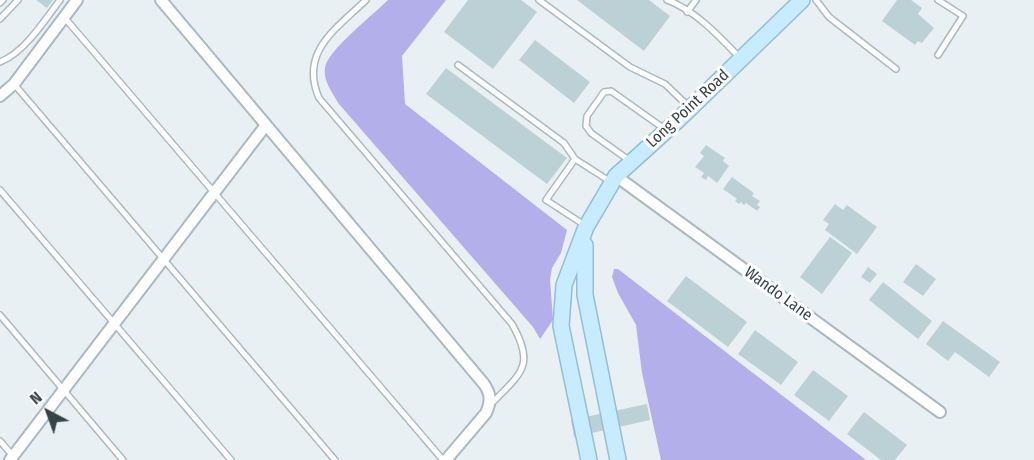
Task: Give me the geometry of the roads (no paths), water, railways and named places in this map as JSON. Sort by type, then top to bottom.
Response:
[{"type":"main road","name":"Long Point Road","points":[[589,460],[561,326],[564,285],[586,227],[614,179],[802,0]]},
{"type":"main road","points":[[586,227],[585,295],[618,460]]},
{"type":"street","points":[[0,96],[14,84],[77,0]]},
{"type":"street","points":[[161,0],[490,392],[490,405],[486,414],[444,460]]},
{"type":"street","points":[[13,459],[266,125]]},
{"type":"street","name":"Wando Lane","points":[[614,179],[940,412]]},
{"type":"lane","points":[[0,18],[18,0]]},
{"type":"lane","points":[[0,62],[6,60],[32,36],[60,0]]},
{"type":"lane","points":[[366,0],[318,50],[312,82],[319,98],[512,324],[522,341],[525,354],[523,368],[490,405]]},
{"type":"lane","points":[[539,0],[630,67],[665,84],[691,108]]},
{"type":"lane","points":[[667,0],[676,3],[721,38],[741,59]]},
{"type":"lane","points":[[687,12],[696,0]]},
{"type":"lane","points":[[816,0],[829,17],[896,69]]},
{"type":"lane","points":[[938,0],[963,16],[938,55]]},
{"type":"lane","points":[[64,17],[444,460]]},
{"type":"lane","points":[[458,65],[564,143],[575,159],[614,179]]},
{"type":"lane","points":[[14,84],[335,460]]},
{"type":"lane","points":[[631,162],[591,134],[586,126],[587,117],[604,92],[611,91],[667,130]]},
{"type":"lane","points":[[575,159],[546,200],[586,227]]},
{"type":"lane","points":[[0,190],[231,460]]},
{"type":"lane","points":[[0,315],[123,460]]},
{"type":"lane","points":[[0,441],[13,459]]}]
